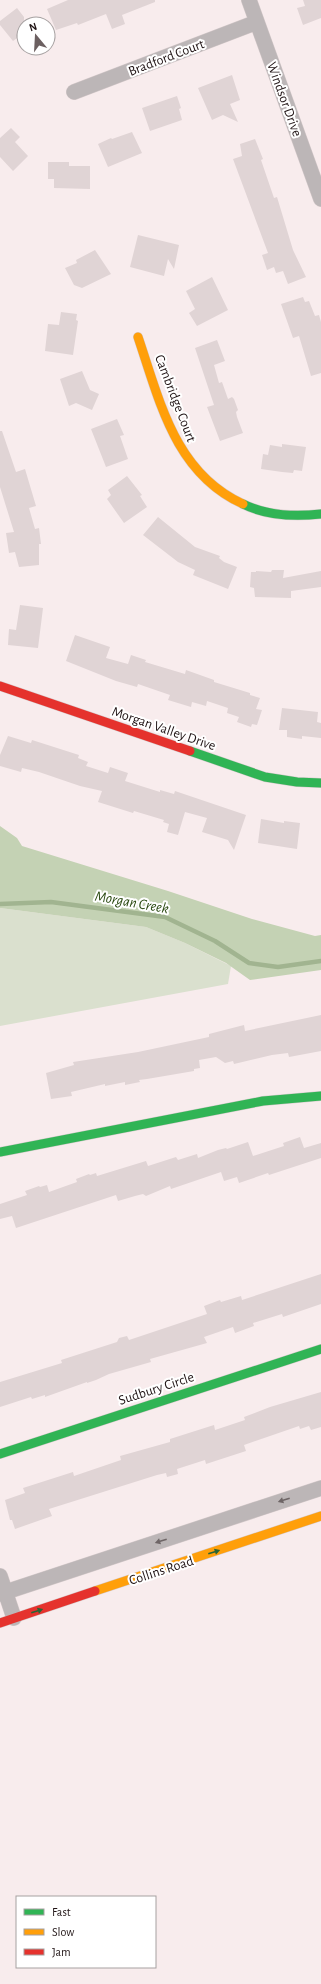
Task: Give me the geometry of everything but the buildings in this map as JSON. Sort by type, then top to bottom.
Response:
[{"type":"street","name":"Windsor Drive","points":[[249,0],[321,199]]},
{"type":"street","name":"Bradford Court","points":[[74,92],[257,22]]},
{"type":"street","name":"Cambridge Court","points":[[138,337],[172,430],[185,458],[210,487],[245,508],[288,516],[321,514]]},
{"type":"street","name":"Morgan Valley Drive","points":[[0,686],[265,777],[297,782],[321,783]]},
{"type":"street","points":[[0,1152],[263,1100],[321,1096]]},
{"type":"street","name":"Sudbury Circle","points":[[0,1454],[321,1348]]},
{"type":"street","name":"Collins Road","points":[[3,1593],[321,1488]]},
{"type":"street","name":"Collins Road","points":[[0,1623],[321,1516]]},
{"type":"street","points":[[0,1576],[3,1593],[14,1618]]},
{"type":"green space","points":[[0,826],[17,838],[22,846],[168,891],[252,919],[315,936],[321,935],[321,970],[250,980],[226,963],[185,943],[146,927],[0,908]]},
{"type":"green space","points":[[0,908],[146,927],[185,943],[231,966],[228,984],[0,1026]]},
{"type":"waterway","name":"Morgan Creek","points":[[0,904],[51,902],[165,917],[215,941],[249,963],[278,967],[321,961]]},
{"type":"traffic: fast","points":[[243,504],[262,511],[281,515],[321,514]]},
{"type":"traffic: fast","points":[[190,751],[265,777],[297,782],[321,783]]},
{"type":"traffic: fast","points":[[0,1152],[263,1101],[321,1096]]},
{"type":"traffic: fast","points":[[0,1454],[321,1349]]},
{"type":"traffic: slow","points":[[138,337],[163,410],[173,433],[186,455],[201,474],[220,491],[243,504]]},
{"type":"traffic: slow","points":[[95,1591],[321,1516]]},
{"type":"traffic: jam","points":[[0,686],[190,751]]},
{"type":"traffic: jam","points":[[0,1623],[95,1591]]}]
